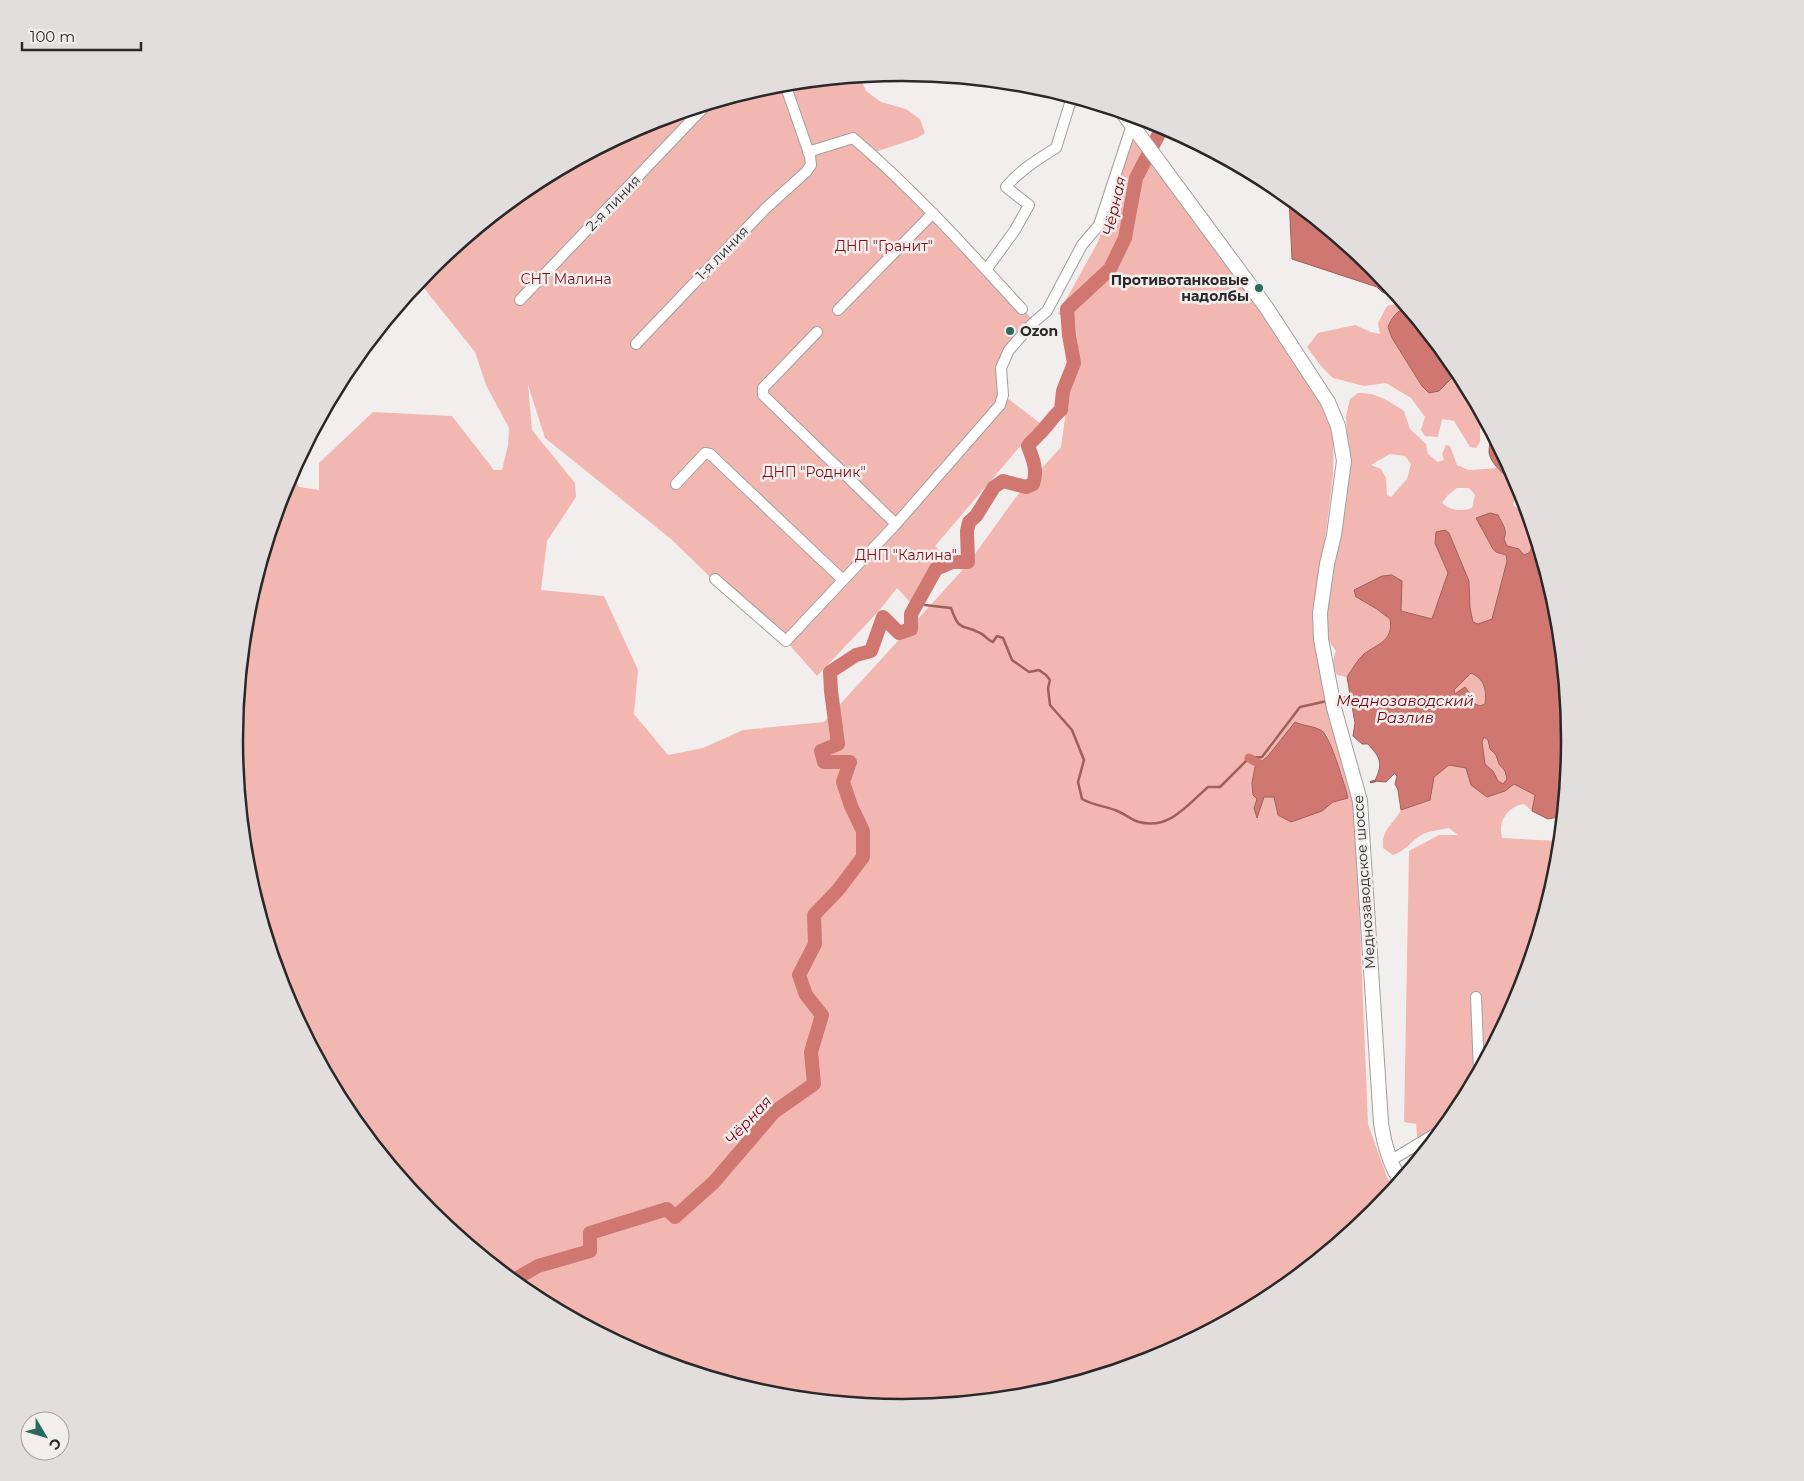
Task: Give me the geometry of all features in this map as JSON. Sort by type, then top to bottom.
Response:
[{"type":"main road","name":"Меднозаводское шоссе","points":[[1130,122],[1266,306],[1328,402],[1338,426],[1344,461],[1334,535],[1327,564],[1320,613],[1321,639],[1333,701],[1360,801],[1381,1123],[1384,1144],[1398,1175]]},
{"type":"street","points":[[788,92],[808,152],[853,138],[932,213],[1034,322]]},
{"type":"street","points":[[986,270],[1015,230],[1030,205],[1006,187],[1039,158],[1056,148],[1070,103]]},
{"type":"street","name":"2-я линия","points":[[520,300],[698,114]]},
{"type":"street","points":[[715,579],[786,641],[896,524],[1000,405],[1003,395],[1001,368],[1010,350],[1034,322],[1047,311],[1082,245],[1099,225],[1132,125]]},
{"type":"street","name":"1-я линия","points":[[636,344],[766,208],[806,172],[811,165],[808,152]]},
{"type":"street","points":[[838,310],[932,213]]},
{"type":"street","points":[[817,332],[763,388],[763,395],[896,524]]},
{"type":"street","points":[[676,484],[705,453],[710,454],[843,580]]},
{"type":"street","points":[[1476,997],[1479,1059]]},
{"type":"street","points":[[1390,1161],[1427,1139]]},
{"type":"green space","points":[[863,83],[866,91],[881,102],[906,109],[920,119],[925,133],[917,138],[872,153],[933,213],[1035,322],[1001,368],[1003,395],[1040,423],[935,546],[942,553],[910,602],[897,588],[878,612],[817,676],[786,641],[710,577],[671,539],[545,438],[528,385],[532,430],[575,483],[576,497],[547,541],[541,590],[604,596],[638,670],[634,714],[668,755],[703,748],[743,730],[824,722],[967,565],[1016,497],[1061,447],[1068,397],[1080,363],[1075,322],[1058,314],[1098,242],[1133,139],[1270,322],[1334,425],[1333,475],[1315,624],[1355,802],[1368,1124],[1387,1177],[1391,1182],[1337,1236],[1303,1264],[1268,1289],[1194,1332],[1114,1365],[1073,1377],[1031,1387],[945,1398],[902,1400],[816,1394],[773,1387],[690,1365],[610,1332],[572,1311],[536,1289],[501,1264],[467,1236],[406,1175],[379,1142],[331,1070],[293,993],[265,911],[255,869],[248,827],[244,784],[243,740],[248,654],[255,612],[265,570],[296,481],[299,487],[319,490],[319,463],[373,412],[452,416],[494,470],[502,470],[508,445],[509,428],[486,385],[475,352],[423,287],[467,245],[501,217],[536,192],[610,149],[690,116],[773,94],[816,87]],"holes":[[[1295,722],[1327,735],[1342,775],[1348,798],[1333,802],[1322,811],[1274,797],[1264,797],[1257,817],[1254,808],[1258,799],[1253,795],[1253,785],[1258,768]]]},
{"type":"green space","points":[[1395,304],[1401,310],[1392,317],[1388,327],[1392,338],[1422,386],[1452,377],[1482,429],[1480,428],[1480,442],[1476,448],[1470,447],[1454,421],[1442,419],[1438,437],[1425,436],[1421,430],[1425,417],[1411,398],[1386,383],[1364,386],[1333,378],[1307,347],[1318,333],[1355,325],[1380,334],[1378,323],[1387,306]]},
{"type":"green space","points":[[1358,393],[1371,394],[1383,398],[1404,411],[1410,429],[1426,444],[1428,454],[1438,462],[1444,460],[1442,454],[1446,445],[1450,446],[1457,465],[1469,470],[1499,468],[1504,473],[1511,488],[1515,500],[1513,505],[1519,509],[1532,548],[1529,553],[1524,556],[1519,549],[1507,546],[1504,539],[1505,529],[1497,515],[1490,513],[1476,518],[1493,549],[1506,555],[1507,561],[1492,619],[1478,624],[1473,622],[1470,608],[1469,580],[1449,533],[1442,560],[1448,573],[1432,619],[1401,611],[1401,581],[1356,598],[1377,609],[1390,619],[1391,626],[1387,637],[1361,656],[1347,677],[1337,675],[1334,660],[1336,651],[1328,640],[1326,615],[1330,573],[1349,469],[1346,416],[1350,399]],"holes":[[[1390,454],[1405,456],[1411,464],[1407,479],[1391,497],[1387,495],[1386,478],[1381,469],[1371,465]],[[1457,488],[1469,488],[1475,495],[1472,508],[1456,510],[1442,503]]]},
{"type":"green space","points":[[1471,673],[1479,678],[1484,685],[1485,704],[1480,706],[1473,703],[1471,695],[1455,694],[1453,690]]},
{"type":"green space","points":[[1484,737],[1488,740],[1490,749],[1496,755],[1499,764],[1505,771],[1507,779],[1503,784],[1498,781],[1493,771],[1485,765],[1482,742]]},
{"type":"green space","points":[[1449,765],[1467,768],[1505,791],[1514,783],[1535,795],[1532,811],[1524,804],[1513,808],[1505,816],[1501,826],[1502,838],[1554,841],[1539,911],[1511,993],[1473,1070],[1450,1107],[1418,1150],[1416,1124],[1404,1122],[1409,851],[1439,835],[1458,835],[1449,828],[1428,832],[1393,855],[1383,848],[1383,841],[1386,831],[1401,810],[1429,800],[1434,777]]},
{"type":"water","points":[[1289,207],[1337,245],[1387,294],[1377,287],[1292,259]]},
{"type":"water","points":[[1401,310],[1452,378],[1439,391],[1429,393],[1422,386],[1392,338],[1388,327],[1397,313]]},
{"type":"water","points":[[1490,443],[1505,474],[1493,463],[1489,452]]},
{"type":"water","name":"Меднозаводский Разлив","points":[[1490,513],[1498,515],[1503,524],[1505,529],[1504,539],[1507,546],[1519,549],[1524,555],[1529,553],[1532,548],[1539,570],[1556,654],[1560,697],[1560,784],[1557,817],[1548,819],[1532,811],[1535,795],[1514,784],[1505,791],[1487,797],[1471,785],[1466,768],[1449,765],[1434,777],[1430,800],[1401,810],[1398,790],[1395,784],[1397,776],[1395,773],[1386,782],[1375,781],[1380,765],[1378,757],[1368,744],[1362,744],[1353,736],[1355,723],[1347,677],[1361,656],[1387,637],[1391,626],[1390,619],[1356,597],[1354,590],[1382,576],[1392,575],[1402,581],[1401,611],[1432,619],[1448,573],[1435,543],[1436,532],[1445,530],[1449,533],[1469,581],[1470,608],[1473,622],[1478,624],[1492,619],[1507,561],[1506,555],[1493,549],[1476,518]],"holes":[[[1471,673],[1482,681],[1485,689],[1485,704],[1480,706],[1473,703],[1471,695],[1465,687],[1455,694],[1454,690]],[[1484,737],[1488,740],[1490,749],[1496,755],[1499,764],[1505,771],[1507,779],[1503,784],[1498,781],[1493,771],[1485,764],[1482,742]]]},
{"type":"water","points":[[1295,722],[1319,729],[1325,735],[1337,762],[1348,798],[1333,802],[1322,811],[1291,822],[1278,815],[1274,797],[1264,797],[1257,818],[1254,808],[1257,799],[1253,795],[1252,783],[1255,767],[1268,756]]},
{"type":"waterway","name":"Чёрная","points":[[519,1277],[538,1266],[590,1251],[590,1233],[667,1209],[675,1217],[714,1182],[774,1112],[814,1084],[811,1052],[822,1015],[806,995],[799,975],[815,944],[814,915],[838,890],[863,857],[863,831],[851,806],[843,782],[850,762],[824,762],[821,751],[838,744],[830,672],[856,655],[871,651],[883,617],[899,633],[911,629],[911,614],[936,569],[952,562],[968,562],[967,531],[969,522],[976,516],[994,487],[1003,481],[1026,487],[1033,484],[1035,470],[1028,446],[1061,410],[1063,391],[1074,363],[1067,309],[1110,269],[1125,238],[1136,178],[1159,133]]},
{"type":"waterway","points":[[916,604],[951,608],[959,624],[982,634],[993,642],[997,636],[1003,638],[1012,660],[1029,672],[1039,670],[1046,675],[1050,680],[1048,688],[1050,705],[1072,730],[1084,760],[1078,782],[1082,799],[1118,811],[1139,822],[1150,824],[1169,819],[1185,808],[1208,787],[1220,787],[1249,758],[1262,757],[1300,707],[1327,701]]},
{"type":"waterway","points":[[1338,699],[1351,696]]},
{"type":"waterway","points":[[1249,758],[1269,769]]},
{"type":"waterway","points":[[1371,782],[1375,781]]},
{"type":"place","name":"Противотанковые надолбы","points":[[1259,288]]},
{"type":"place","name":"Ozon","points":[[1010,331]]},
{"type":"park label","name":"ДНП \"Гранит\"","points":[[884,246]]},
{"type":"park label","name":"СНТ Малина","points":[[566,279]]},
{"type":"park label","name":"ДНП \"Родник\"","points":[[814,472]]},
{"type":"park label","name":"ДНП \"Калина\"","points":[[906,555]]}]
